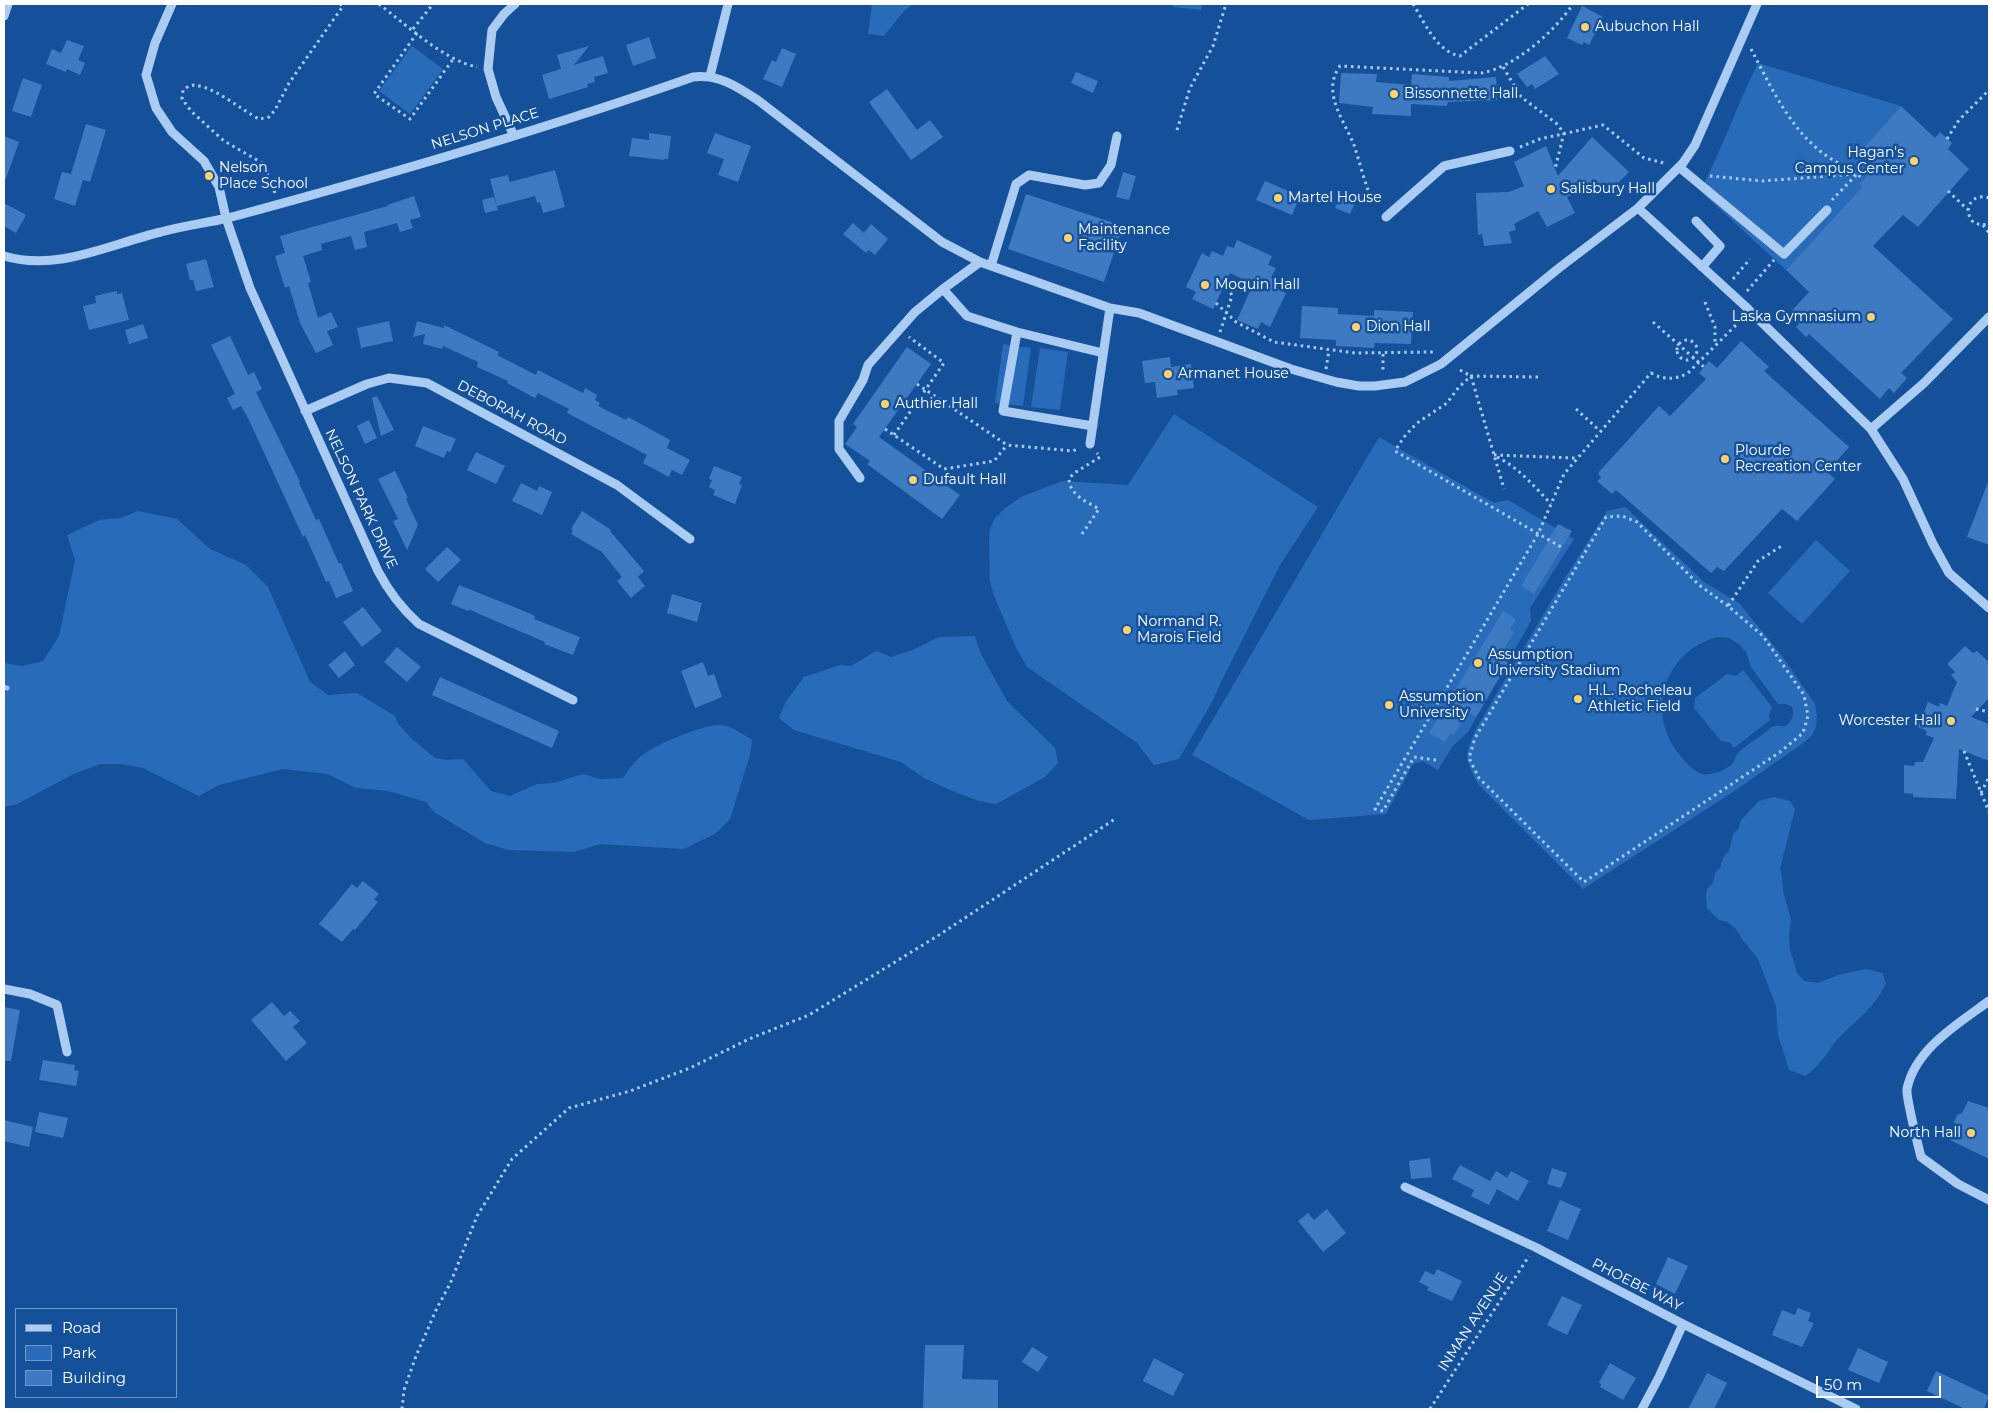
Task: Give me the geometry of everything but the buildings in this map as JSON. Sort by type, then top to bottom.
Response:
[{"type":"street","points":[[4,16],[8,4]]},
{"type":"street","name":"NELSON PARK DRIVE","points":[[172,4],[155,43],[146,75],[156,108],[172,132],[204,161],[219,187],[226,218],[250,288],[388,590],[403,609],[419,624],[573,700]]},
{"type":"street","points":[[514,136],[496,97],[488,69],[492,30],[504,14],[515,4]]},
{"type":"street","points":[[710,76],[728,4]]},
{"type":"street","name":"NELSON PLACE","points":[[4,256],[34,261],[72,258],[162,232],[226,218],[514,136],[693,77],[710,76],[730,83],[759,101],[942,242],[980,262],[1110,308],[1139,314],[1291,369],[1336,382],[1360,386],[1383,386],[1405,382],[1441,364],[1559,268],[1638,208],[1679,167],[1695,145],[1743,32],[1757,4]]},
{"type":"street","points":[[991,266],[1016,184],[1029,175],[1084,185],[1099,183],[1111,165],[1117,136]]},
{"type":"street","points":[[1386,217],[1444,166],[1510,151]]},
{"type":"street","points":[[1679,167],[1784,254],[1827,210]]},
{"type":"street","points":[[1638,208],[1872,429],[1903,478],[1933,544],[1950,573],[1989,608]]},
{"type":"street","points":[[1696,221],[1720,246],[1702,267]]},
{"type":"street","points":[[860,478],[839,449],[839,421],[862,380],[868,365],[915,312],[980,262]]},
{"type":"street","points":[[943,289],[966,316],[1017,332],[1103,353]]},
{"type":"street","points":[[1090,444],[1110,308]]},
{"type":"street","points":[[1872,429],[1924,383],[1989,318]]},
{"type":"street","points":[[1017,332],[1003,411],[1093,426]]},
{"type":"street","name":"DEBORAH ROAD","points":[[305,411],[367,384],[389,378],[427,383],[617,485],[690,539]]},
{"type":"street","points":[[4,990],[30,994],[57,1005],[67,1052]]},
{"type":"street","points":[[1989,1001],[1931,1046],[1918,1064],[1907,1091],[1921,1158],[1958,1184],[1989,1200]]},
{"type":"street","name":"PHOEBE WAY","points":[[1405,1187],[1534,1247],[1844,1407],[1856,1409]]},
{"type":"street","points":[[1642,1409],[1683,1324]]},
{"type":"path","points":[[275,193],[264,164],[224,141],[192,112],[182,99],[183,90],[189,86],[198,86],[214,91],[259,119],[269,117],[275,110],[289,83],[343,4]]},
{"type":"path","points":[[379,4],[454,58],[467,65],[488,69]]},
{"type":"path","points":[[413,29],[433,4]]},
{"type":"path","points":[[1177,130],[1190,88],[1213,46],[1226,4]]},
{"type":"path","points":[[1413,4],[1442,48],[1460,56],[1528,4]]},
{"type":"path","points":[[1368,190],[1354,147],[1335,108],[1334,74],[1340,66],[1481,73],[1502,67],[1540,40],[1573,4]]},
{"type":"path","points":[[1743,32],[1775,94],[1792,122],[1822,152],[1864,179]]},
{"type":"path","points":[[417,33],[374,94],[410,119],[454,58]]},
{"type":"path","points":[[1502,67],[1521,97],[1556,123],[1564,133]]},
{"type":"path","points":[[1947,139],[1959,120],[1989,90]]},
{"type":"path","points":[[1510,151],[1540,139],[1603,125],[1644,158],[1664,163]]},
{"type":"path","points":[[1555,169],[1564,133]]},
{"type":"path","points":[[1708,176],[1762,181],[1857,174]]},
{"type":"path","points":[[1948,191],[1968,210]]},
{"type":"path","points":[[1989,198],[1984,196],[1975,198],[1968,205],[1968,215],[1974,223],[1983,225],[1989,223]]},
{"type":"path","points":[[1983,225],[1989,233]]},
{"type":"path","points":[[1732,282],[1750,259]]},
{"type":"path","points":[[1217,342],[1232,296],[1226,281]]},
{"type":"path","points":[[1705,302],[1715,327],[1715,344]]},
{"type":"path","points":[[1216,303],[1236,322],[1274,342],[1356,353],[1433,352]]},
{"type":"path","points":[[1653,322],[1704,367]]},
{"type":"path","points":[[1436,760],[1414,757],[1383,811],[1375,809],[1538,534],[1564,474],[1651,373],[1669,379],[1678,378],[1688,373],[1700,363],[1715,344],[1736,324]]},
{"type":"path","points":[[894,435],[944,363],[898,330]]},
{"type":"path","points":[[1678,344],[1687,340],[1694,342],[1698,348],[1694,358]]},
{"type":"path","points":[[1678,344],[1677,351],[1679,357],[1685,360],[1694,358]]},
{"type":"path","points":[[1383,354],[1383,386]]},
{"type":"path","points":[[1460,370],[1472,376],[1538,377]]},
{"type":"path","points":[[1472,376],[1504,489]]},
{"type":"path","points":[[1472,376],[1459,387],[1447,403],[1417,423],[1404,437],[1395,451],[1562,548]]},
{"type":"path","points":[[917,384],[1007,445],[1073,451],[1090,444],[1100,457],[1069,478],[1069,486],[1073,493],[1099,509],[1082,534]]},
{"type":"path","points":[[1576,409],[1600,431]]},
{"type":"path","points":[[885,429],[944,469],[994,461],[1007,445]]},
{"type":"path","points":[[1494,455],[1576,458]]},
{"type":"path","points":[[1494,455],[1522,473],[1551,504]]},
{"type":"path","points":[[1622,516],[1637,522],[1699,585],[1728,606],[1763,636],[1804,695],[1808,716],[1803,733],[1780,752],[1584,882],[1480,778],[1469,758],[1475,738],[1606,517],[1622,516]]},
{"type":"path","points":[[1728,606],[1758,561],[1783,546]]},
{"type":"path","points":[[1976,709],[1989,712]]},
{"type":"path","points":[[1964,751],[1989,812]]},
{"type":"path","points":[[1981,794],[1989,777]]},
{"type":"path","points":[[402,1409],[404,1390],[416,1356],[437,1308],[450,1284],[477,1216],[512,1159],[569,1108],[630,1091],[690,1068],[749,1039],[809,1016],[939,935],[1115,820]]},
{"type":"path","name":"INMAN AVENUE","points":[[1430,1409],[1534,1247]]},
{"type":"green space","points":[[872,4],[913,4],[904,11],[884,36],[868,34]]},
{"type":"green space","points":[[1173,4],[1202,4],[1201,10],[1173,7]]},
{"type":"green space","points":[[412,46],[443,69],[410,114],[379,91]]},
{"type":"green space","points":[[1758,63],[1901,106],[1859,153],[1881,174],[1869,174],[1860,184],[1862,187],[1786,270],[1700,191]]},
{"type":"green space","points":[[1003,344],[1031,348],[1023,406],[995,403]]},
{"type":"green space","points":[[1040,348],[1068,352],[1060,410],[1031,407]]},
{"type":"green space","name":"Normand R. Marois Field","points":[[1174,414],[1318,507],[1280,565],[1213,700],[1179,759],[1154,765],[1137,743],[1027,667],[1016,648],[993,593],[990,581],[989,540],[990,529],[995,518],[1021,497],[1062,481],[1128,485]]},
{"type":"green space","points":[[1379,437],[1494,503],[1508,500],[1574,539],[1530,608],[1531,621],[1468,732],[1452,747],[1438,770],[1423,761],[1413,764],[1386,814],[1309,820],[1192,755]]},
{"type":"green space","name":"H.L. Rocheleau Athletic Field","points":[[1625,507],[1704,582],[1739,603],[1783,657],[1815,704],[1817,716],[1813,734],[1806,741],[1733,792],[1583,889],[1480,786],[1467,760],[1468,749],[1476,729],[1607,511]],"holes":[[[1718,637],[1729,638],[1739,644],[1746,652],[1751,667],[1778,704],[1786,704],[1792,707],[1793,715],[1786,726],[1772,727],[1744,748],[1728,767],[1713,774],[1702,774],[1695,771],[1687,763],[1669,737],[1663,720],[1662,702],[1666,685],[1673,669],[1685,655],[1700,644]]]},
{"type":"green space","points":[[138,511],[177,519],[210,549],[246,565],[268,587],[310,682],[328,695],[357,693],[395,716],[398,724],[412,739],[435,758],[447,760],[463,759],[491,791],[510,796],[537,784],[554,783],[583,774],[600,779],[623,778],[637,759],[655,747],[701,728],[723,725],[736,730],[752,740],[750,755],[730,819],[715,834],[684,849],[600,844],[574,852],[509,850],[485,843],[434,812],[426,802],[388,791],[356,788],[328,774],[283,769],[219,785],[199,796],[143,768],[121,764],[100,764],[74,774],[17,804],[4,807],[4,663],[22,666],[43,661],[59,636],[75,560],[67,535],[99,520],[121,518]]},
{"type":"green space","points":[[1816,540],[1850,571],[1802,624],[1768,593]]},
{"type":"green space","points":[[975,636],[981,654],[1007,701],[1055,748],[1058,763],[1045,777],[996,804],[979,801],[952,791],[924,778],[901,762],[794,730],[779,718],[785,703],[804,677],[840,665],[851,666],[876,651],[891,657],[913,650],[939,637]]},
{"type":"green space","points":[[1743,670],[1772,707],[1769,715],[1770,720],[1734,748],[1729,742],[1721,741],[1694,708],[1695,698],[1727,674],[1736,676]]},
{"type":"green space","points":[[1774,797],[1790,801],[1795,809],[1780,869],[1783,891],[1791,919],[1790,949],[1797,973],[1804,981],[1818,983],[1838,975],[1866,969],[1882,973],[1886,983],[1869,1008],[1805,1076],[1789,1070],[1778,1035],[1776,1006],[1758,959],[1736,929],[1727,922],[1719,920],[1707,908],[1707,889],[1713,883],[1715,873],[1720,868],[1723,858],[1729,851],[1733,834],[1738,829],[1741,820],[1759,801]]},
{"type":"place","name":"Aubuchon Hall","points":[[1585,27]]},
{"type":"place","name":"Bissonnette Hall","points":[[1394,94]]},
{"type":"place","name":"Hagan's Campus Center","points":[[1914,161]]},
{"type":"place","name":"Nelson Place School","points":[[209,176]]},
{"type":"place","name":"Salisbury Hall","points":[[1551,189]]},
{"type":"place","name":"Martel House","points":[[1278,198]]},
{"type":"place","name":"Maintenance Facility","points":[[1068,238]]},
{"type":"place","name":"Moquin Hall","points":[[1205,285]]},
{"type":"place","name":"Laska Gymnasium","points":[[1871,317]]},
{"type":"place","name":"Dion Hall","points":[[1356,327]]},
{"type":"place","name":"Armanet House","points":[[1168,374]]},
{"type":"place","name":"Authier Hall","points":[[885,404]]},
{"type":"place","name":"Plourde Recreation Center","points":[[1725,459]]},
{"type":"place","name":"Dufault Hall","points":[[913,480]]},
{"type":"place","name":"Normand R. Marois Field","points":[[1127,630]]},
{"type":"place","name":"Assumption University Stadium","points":[[1478,663]]},
{"type":"place","name":"H.L. Rocheleau Athletic Field","points":[[1578,699]]},
{"type":"place","name":"Assumption University","points":[[1389,705]]},
{"type":"place","name":"Worcester Hall","points":[[1951,721]]},
{"type":"place","name":"North Hall","points":[[1971,1133]]}]
